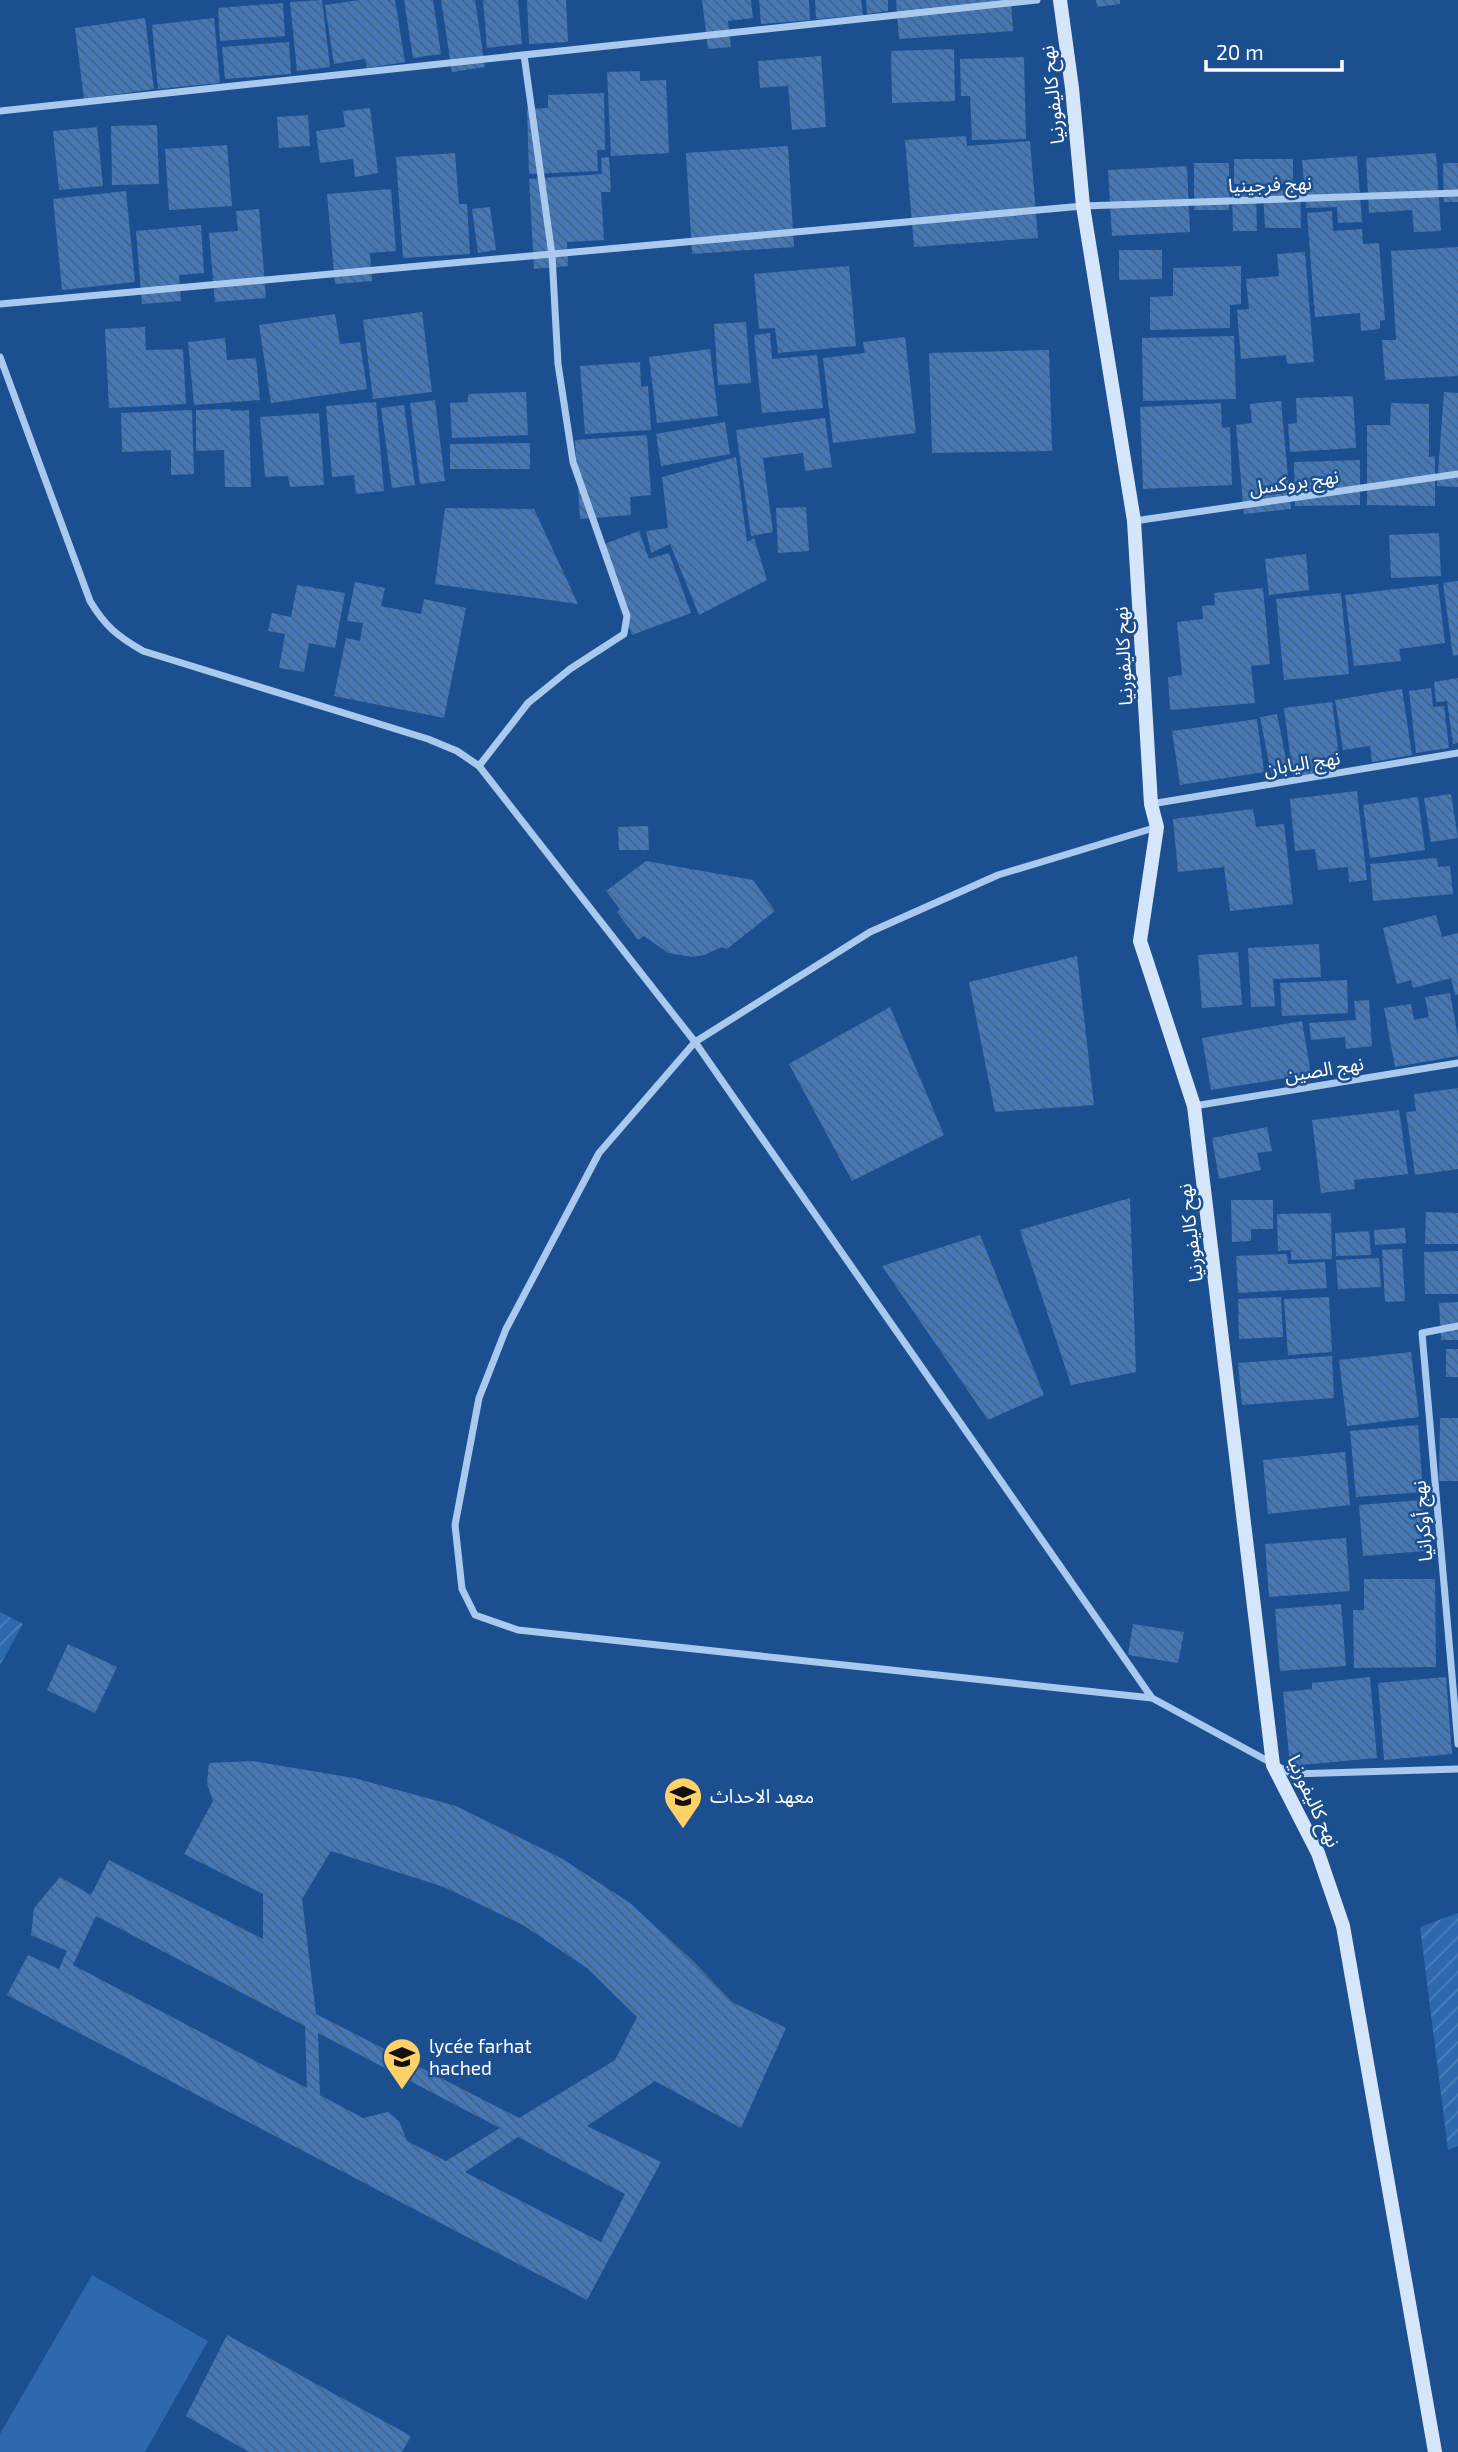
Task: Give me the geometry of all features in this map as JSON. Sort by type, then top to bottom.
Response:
[{"type":"street","points":[[0,111],[1037,0]]},
{"type":"street","name":"نهح كاليفورنيا","points":[[1060,0],[1072,88],[1083,206],[1134,521],[1151,804],[1157,827],[1140,942],[1194,1106],[1273,1765],[1318,1853],[1343,1926],[1435,2452]]},
{"type":"street","points":[[479,766],[528,704],[570,668],[624,634],[627,626],[627,616],[573,462],[558,363],[552,255],[524,55]]},
{"type":"street","name":"نهج فرجينيا","points":[[0,304],[1083,206],[1458,193]]},
{"type":"street","points":[[0,357],[90,601],[103,622],[119,637],[143,651],[428,739],[457,751],[479,766],[695,1042],[1152,1698]]},
{"type":"street","name":"نهج بروكسل","points":[[1134,521],[1458,474]]},
{"type":"street","name":"نهج اليابان","points":[[1151,804],[1458,753]]},
{"type":"street","points":[[1157,827],[998,875],[870,932],[695,1042],[599,1153],[506,1329],[479,1398],[455,1525],[462,1589],[475,1615],[518,1630],[1152,1698],[1292,1774],[1458,1769]]},
{"type":"street","name":"نهج الصين","points":[[1194,1106],[1458,1063]]},
{"type":"street","name":"نهج أوكرانيا","points":[[1458,1326],[1422,1334],[1458,1744]]},
{"type":"shaded area","points":[[0,1612],[23,1624],[0,1665]]},
{"type":"shaded area","points":[[1458,1913],[1458,2146],[1448,2150],[1420,1927]]},
{"type":"shaded area","points":[[92,2275],[208,2341],[145,2452],[0,2452],[0,2434]]},
{"type":"building","points":[[322,0],[330,67],[297,71],[290,2]]},
{"type":"building","points":[[360,0],[395,0],[405,62],[367,68],[365,59],[334,64],[325,5]]},
{"type":"building","points":[[404,0],[433,0],[441,54],[413,58]]},
{"type":"building","points":[[441,0],[475,0],[485,67],[452,72]]},
{"type":"building","points":[[483,0],[518,0],[522,44],[487,48]]},
{"type":"building","points":[[527,0],[566,0],[568,42],[529,44]]},
{"type":"building","points":[[702,0],[751,0],[753,18],[728,21],[731,47],[708,49]]},
{"type":"building","points":[[759,0],[809,0],[810,20],[761,24]]},
{"type":"building","points":[[815,0],[861,0],[863,15],[816,19]]},
{"type":"building","points":[[866,0],[888,0],[888,11],[867,14]]},
{"type":"building","points":[[896,0],[1011,0],[1013,31],[899,39]]},
{"type":"building","points":[[1096,0],[1120,0],[1120,4],[1097,7]]},
{"type":"building","points":[[283,3],[285,36],[220,41],[218,8]]},
{"type":"building","points":[[145,18],[154,89],[84,99],[75,28]]},
{"type":"building","points":[[214,18],[220,83],[158,89],[152,25]]},
{"type":"building","points":[[289,42],[291,74],[225,79],[222,47]]},
{"type":"building","points":[[954,49],[955,101],[892,103],[891,51]]},
{"type":"building","points":[[821,56],[826,127],[792,130],[788,86],[760,88],[758,61]]},
{"type":"building","points":[[1024,57],[1026,139],[972,140],[970,96],[961,96],[960,59]]},
{"type":"building","points":[[640,71],[640,81],[666,80],[669,153],[611,156],[607,72]]},
{"type":"building","points":[[604,93],[605,150],[597,150],[598,171],[529,174],[527,109],[548,108],[548,95]]},
{"type":"building","points":[[370,108],[378,173],[355,177],[353,159],[320,163],[316,131],[345,127],[343,111]]},
{"type":"building","points":[[308,115],[310,146],[279,148],[277,117]]},
{"type":"building","points":[[157,125],[159,184],[112,185],[111,126]]},
{"type":"building","points":[[97,127],[103,186],[59,190],[53,131]]},
{"type":"building","points":[[966,136],[967,146],[1030,141],[1038,238],[914,247],[905,140]]},
{"type":"building","points":[[227,145],[232,206],[169,210],[165,149]]},
{"type":"building","points":[[788,146],[794,247],[692,254],[686,153]]},
{"type":"building","points":[[455,153],[459,204],[467,204],[470,254],[403,258],[396,157]]},
{"type":"building","points":[[1436,153],[1441,231],[1414,232],[1412,210],[1369,213],[1366,158]]},
{"type":"building","points":[[1357,156],[1362,222],[1338,223],[1337,207],[1306,208],[1302,160]]},
{"type":"building","points":[[609,157],[611,192],[601,192],[604,240],[567,242],[568,266],[534,269],[529,179],[602,174],[601,158]]},
{"type":"building","points":[[1234,159],[1293,159],[1293,184],[1234,184]]},
{"type":"building","points":[[1194,163],[1229,163],[1229,210],[1194,210]]},
{"type":"building","points":[[1443,163],[1458,163],[1458,202],[1444,202]]},
{"type":"building","points":[[1187,166],[1190,232],[1112,236],[1108,170]]},
{"type":"building","points":[[391,189],[396,251],[370,253],[372,281],[335,284],[327,194]]},
{"type":"building","points":[[1256,189],[1257,231],[1233,231],[1232,190]]},
{"type":"building","points":[[1300,189],[1301,228],[1265,228],[1263,190]]},
{"type":"building","points":[[126,191],[135,282],[62,290],[53,199]]},
{"type":"building","points":[[490,207],[496,250],[478,253],[472,209]]},
{"type":"building","points":[[259,209],[266,298],[215,302],[209,233],[238,231],[236,211]]},
{"type":"building","points":[[1332,211],[1333,231],[1362,229],[1363,244],[1379,243],[1385,320],[1380,321],[1380,329],[1361,331],[1360,313],[1315,317],[1307,213]]},
{"type":"building","points":[[201,225],[204,273],[179,275],[181,301],[142,304],[136,231]]},
{"type":"building","points":[[1458,247],[1458,376],[1385,380],[1382,340],[1396,340],[1391,251]]},
{"type":"building","points":[[1119,250],[1162,250],[1162,279],[1119,280]]},
{"type":"building","points":[[1305,252],[1314,362],[1287,364],[1286,355],[1241,359],[1237,310],[1249,309],[1246,279],[1279,276],[1277,254]]},
{"type":"building","points":[[849,266],[856,346],[778,353],[775,328],[759,329],[754,274]]},
{"type":"building","points":[[1241,266],[1241,304],[1230,305],[1230,328],[1150,330],[1150,297],[1173,296],[1173,268]]},
{"type":"building","points":[[422,312],[432,392],[373,399],[363,320]]},
{"type":"building","points":[[335,314],[340,344],[360,342],[367,389],[271,403],[259,325]]},
{"type":"building","points":[[746,322],[751,383],[718,385],[714,324]]},
{"type":"building","points":[[145,327],[146,350],[183,349],[186,404],[109,408],[105,329]]},
{"type":"building","points":[[770,333],[772,359],[817,355],[823,408],[762,413],[754,335]]},
{"type":"building","points":[[1234,336],[1236,399],[1143,401],[1142,338]]},
{"type":"building","points":[[905,337],[916,433],[833,443],[823,358],[865,353],[863,342]]},
{"type":"building","points":[[225,338],[227,360],[256,358],[260,400],[194,405],[188,342]]},
{"type":"building","points":[[710,349],[718,416],[657,423],[649,357]]},
{"type":"building","points":[[1049,350],[1052,451],[932,453],[929,353]]},
{"type":"building","points":[[640,362],[641,387],[648,386],[651,430],[585,434],[580,366]]},
{"type":"building","points":[[526,392],[528,435],[452,438],[450,403],[468,402],[468,394]]},
{"type":"building","points":[[1444,392],[1458,393],[1458,487],[1437,486]]},
{"type":"building","points":[[1353,396],[1356,448],[1290,452],[1288,424],[1297,423],[1296,398]]},
{"type":"building","points":[[435,400],[445,481],[420,484],[410,403]]},
{"type":"building","points":[[1281,401],[1291,509],[1244,514],[1236,425],[1252,423],[1250,404]]},
{"type":"building","points":[[376,402],[384,491],[356,494],[354,475],[332,477],[326,406]]},
{"type":"building","points":[[1221,403],[1222,428],[1230,427],[1232,485],[1143,489],[1140,407]]},
{"type":"building","points":[[1391,403],[1429,404],[1429,457],[1435,456],[1435,506],[1367,505],[1367,425],[1390,425]]},
{"type":"building","points":[[404,405],[415,485],[392,488],[381,408]]},
{"type":"building","points":[[192,410],[194,474],[171,475],[171,450],[122,452],[121,413]]},
{"type":"building","points":[[196,410],[249,410],[251,487],[225,487],[224,450],[196,451]]},
{"type":"building","points":[[319,413],[324,485],[290,487],[288,476],[265,477],[260,417]]},
{"type":"building","points":[[825,418],[832,467],[805,471],[803,453],[763,458],[773,532],[751,536],[736,430]]},
{"type":"building","points":[[725,422],[730,454],[661,466],[656,434]]},
{"type":"building","points":[[647,435],[651,495],[630,497],[631,515],[580,519],[575,440]]},
{"type":"building","points":[[530,443],[530,469],[450,469],[450,444]]},
{"type":"building","points":[[736,457],[747,542],[754,538],[767,580],[699,615],[670,544],[651,553],[646,531],[668,528],[662,477]]},
{"type":"building","points":[[1360,460],[1360,505],[1295,506],[1294,462]]},
{"type":"building","points":[[806,507],[809,551],[778,553],[776,508]]},
{"type":"building","points":[[445,508],[534,509],[578,604],[435,584]]},
{"type":"building","points":[[639,531],[649,559],[669,553],[691,613],[632,635],[599,546]]},
{"type":"building","points":[[1439,533],[1441,576],[1391,578],[1389,535]]},
{"type":"building","points":[[1306,554],[1309,590],[1269,595],[1265,559]]},
{"type":"building","points":[[1458,581],[1458,655],[1453,656],[1443,583]]},
{"type":"building","points":[[355,582],[385,588],[381,606],[421,614],[424,599],[466,608],[444,718],[334,696],[346,638],[360,641],[363,623],[347,621]]},
{"type":"building","points":[[1438,584],[1445,643],[1399,649],[1401,661],[1354,666],[1345,595]]},
{"type":"building","points":[[297,585],[345,593],[335,648],[309,643],[304,672],[279,668],[285,634],[268,631],[272,613],[291,617]]},
{"type":"building","points":[[1263,588],[1270,664],[1251,666],[1255,703],[1170,710],[1168,677],[1182,675],[1177,622],[1203,619],[1202,606],[1215,605],[1214,593]]},
{"type":"building","points":[[1341,593],[1349,674],[1284,680],[1276,599]]},
{"type":"building","points":[[1458,678],[1458,743],[1453,744],[1447,701],[1436,702],[1434,682]]},
{"type":"building","points":[[1431,688],[1433,707],[1444,706],[1449,748],[1416,753],[1409,691]]},
{"type":"building","points":[[1402,689],[1412,755],[1372,762],[1370,746],[1343,750],[1335,700]]},
{"type":"building","points":[[1332,702],[1339,756],[1323,759],[1325,773],[1293,776],[1284,708]]},
{"type":"building","points":[[1277,714],[1288,770],[1271,773],[1260,717]]},
{"type":"building","points":[[1257,719],[1264,772],[1180,785],[1172,731]]},
{"type":"building","points":[[1357,791],[1367,880],[1349,882],[1348,867],[1318,870],[1315,849],[1295,851],[1290,799]]},
{"type":"building","points":[[1451,794],[1458,838],[1431,842],[1424,798]]},
{"type":"building","points":[[1418,797],[1425,850],[1370,858],[1363,805]]},
{"type":"building","points":[[1253,809],[1256,827],[1284,824],[1293,904],[1230,911],[1224,867],[1178,872],[1173,819]]},
{"type":"building","points":[[648,826],[649,850],[619,850],[618,827]]},
{"type":"building","points":[[1437,858],[1438,867],[1450,866],[1453,894],[1373,901],[1370,864]]},
{"type":"building","points":[[646,861],[753,880],[775,911],[727,949],[722,947],[693,957],[668,953],[644,936],[638,940],[617,912],[620,909],[606,891]]},
{"type":"building","points":[[1436,915],[1442,937],[1458,933],[1458,995],[1455,995],[1451,978],[1413,988],[1411,980],[1397,984],[1383,928]]},
{"type":"building","points":[[1319,944],[1321,977],[1273,979],[1275,1006],[1251,1007],[1248,948]]},
{"type":"building","points":[[1238,952],[1242,1005],[1202,1008],[1198,955]]},
{"type":"building","points":[[1077,956],[1094,1105],[995,1112],[969,982]]},
{"type":"building","points":[[1347,980],[1348,1013],[1282,1016],[1280,983]]},
{"type":"building","points":[[1450,993],[1458,1037],[1458,1056],[1395,1067],[1384,1008],[1411,1004],[1414,1020],[1429,1017],[1425,997]]},
{"type":"building","points":[[1369,1000],[1372,1046],[1346,1049],[1345,1037],[1311,1040],[1309,1023],[1356,1020],[1354,1001]]},
{"type":"building","points":[[890,1007],[944,1135],[852,1181],[789,1064]]},
{"type":"building","points":[[1302,1021],[1311,1074],[1211,1090],[1202,1038]]},
{"type":"building","points":[[1458,1088],[1458,1169],[1415,1175],[1406,1112],[1416,1111],[1414,1094]]},
{"type":"building","points":[[1399,1110],[1408,1174],[1354,1180],[1355,1189],[1321,1193],[1312,1120]]},
{"type":"building","points":[[1267,1127],[1272,1151],[1257,1153],[1261,1170],[1219,1179],[1212,1138]]},
{"type":"building","points":[[1130,1198],[1136,1372],[1071,1385],[1020,1230]]},
{"type":"building","points":[[1231,1200],[1273,1200],[1273,1229],[1251,1229],[1251,1241],[1232,1242]]},
{"type":"building","points":[[1426,1212],[1458,1213],[1458,1244],[1425,1244]]},
{"type":"building","points":[[1331,1213],[1332,1259],[1291,1260],[1291,1250],[1278,1251],[1277,1214]]},
{"type":"building","points":[[1405,1228],[1406,1243],[1375,1245],[1374,1230]]},
{"type":"building","points":[[1369,1231],[1371,1255],[1336,1256],[1335,1233]]},
{"type":"building","points":[[980,1235],[1044,1395],[988,1420],[882,1266]]},
{"type":"building","points":[[1402,1249],[1405,1301],[1385,1302],[1382,1250]]},
{"type":"building","points":[[1458,1251],[1458,1294],[1425,1294],[1424,1252]]},
{"type":"building","points":[[1287,1254],[1288,1264],[1325,1262],[1327,1288],[1238,1293],[1236,1256]]},
{"type":"building","points":[[1379,1258],[1381,1287],[1338,1289],[1336,1260]]},
{"type":"building","points":[[1281,1297],[1283,1337],[1239,1339],[1238,1299]]},
{"type":"building","points":[[1329,1297],[1332,1352],[1288,1355],[1284,1299]]},
{"type":"building","points":[[1458,1302],[1458,1340],[1441,1340],[1439,1303]]},
{"type":"building","points":[[1446,1349],[1458,1349],[1458,1377],[1446,1377]]},
{"type":"building","points":[[1411,1352],[1419,1417],[1347,1426],[1339,1360]]},
{"type":"building","points":[[1332,1356],[1334,1398],[1242,1405],[1238,1363]]},
{"type":"building","points":[[1440,1418],[1458,1418],[1458,1481],[1439,1481]]},
{"type":"building","points":[[1418,1425],[1423,1492],[1356,1497],[1350,1431]]},
{"type":"building","points":[[1345,1452],[1350,1505],[1268,1514],[1263,1460]]},
{"type":"building","points":[[1421,1500],[1425,1551],[1363,1556],[1359,1505]]},
{"type":"building","points":[[1346,1538],[1350,1591],[1269,1597],[1265,1544]]},
{"type":"building","points":[[1364,1579],[1435,1579],[1436,1667],[1354,1668],[1353,1610],[1364,1610]]},
{"type":"building","points":[[1341,1604],[1346,1666],[1280,1671],[1275,1609]]},
{"type":"building","points":[[1133,1624],[1184,1632],[1178,1663],[1128,1655]]},
{"type":"building","points":[[68,1644],[117,1667],[95,1713],[47,1690]]},
{"type":"building","points":[[1370,1677],[1377,1758],[1290,1766],[1283,1692],[1312,1689],[1312,1683]]},
{"type":"building","points":[[1446,1677],[1452,1754],[1384,1760],[1378,1683]]},
{"type":"building","points":[[252,1761],[354,1778],[456,1806],[561,1858],[630,1903],[694,1962],[732,2002],[786,2028],[741,2128],[655,2081],[587,2126],[661,2162],[587,2300],[7,1995],[28,1955],[59,1969],[67,1951],[31,1935],[34,1908],[60,1877],[91,1895],[109,1860],[263,1939],[263,1894],[184,1854],[213,1801],[207,1783],[209,1763]],"holes":[[[331,1851],[444,1887],[523,1925],[587,1968],[637,2017],[615,2060],[519,2118],[316,2014],[302,1899]],[[96,1916],[305,2026],[307,2088],[73,1965]],[[318,2033],[500,2128],[446,2161],[407,2141],[399,2121],[388,2112],[363,2118],[320,2095]],[[518,2137],[625,2194],[601,2242],[465,2172]]]},
{"type":"building","points":[[227,2335],[411,2436],[402,2452],[249,2452],[186,2416]]},
{"type":"place","name":"معهد الاحداث","points":[[683,1830]]},
{"type":"place","name":"lycée farhat hached","points":[[402,2091]]}]
